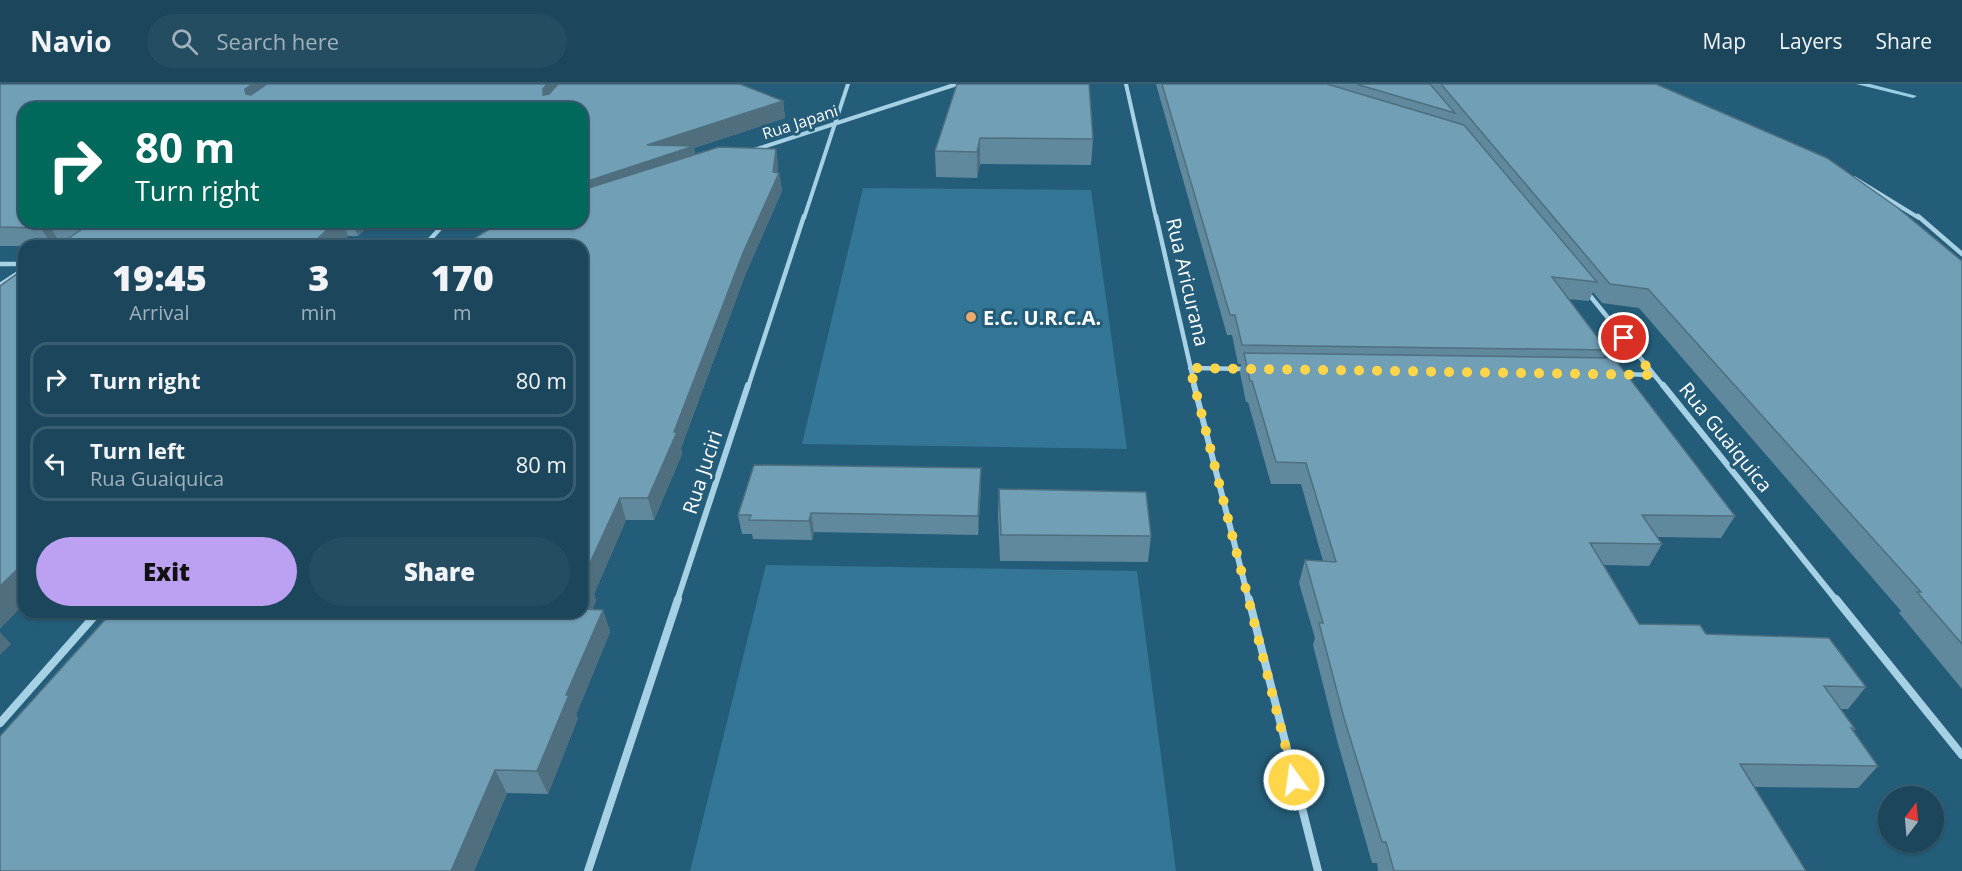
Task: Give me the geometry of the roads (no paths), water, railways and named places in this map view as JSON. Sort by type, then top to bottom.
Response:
[{"type":"street","name":"Rua Juciri","points":[[588,871],[848,84]]},
{"type":"street","name":"Rua Japani","points":[[747,152],[957,84]]},
{"type":"street","name":"Rua Aricurana","points":[[1126,84],[1190,368],[1318,871]]},
{"type":"street","points":[[1852,177],[1917,216],[1962,254]]},
{"type":"street","points":[[430,240],[440,228]]},
{"type":"street","points":[[65,240],[72,235]]},
{"type":"street","points":[[0,264],[18,266]]},
{"type":"street","points":[[0,285],[18,271]]},
{"type":"street","name":"Rua Guaiquica","points":[[1580,283],[1962,755]]},
{"type":"street","points":[[1190,368],[1249,369]]},
{"type":"street","points":[[1608,374],[1653,375]]},
{"type":"street","points":[[0,723],[93,618]]},
{"type":"waterway","points":[[1860,84],[1913,96]]},
{"type":"place","name":"E.C. U.R.C.A.","points":[[971,317]]}]
